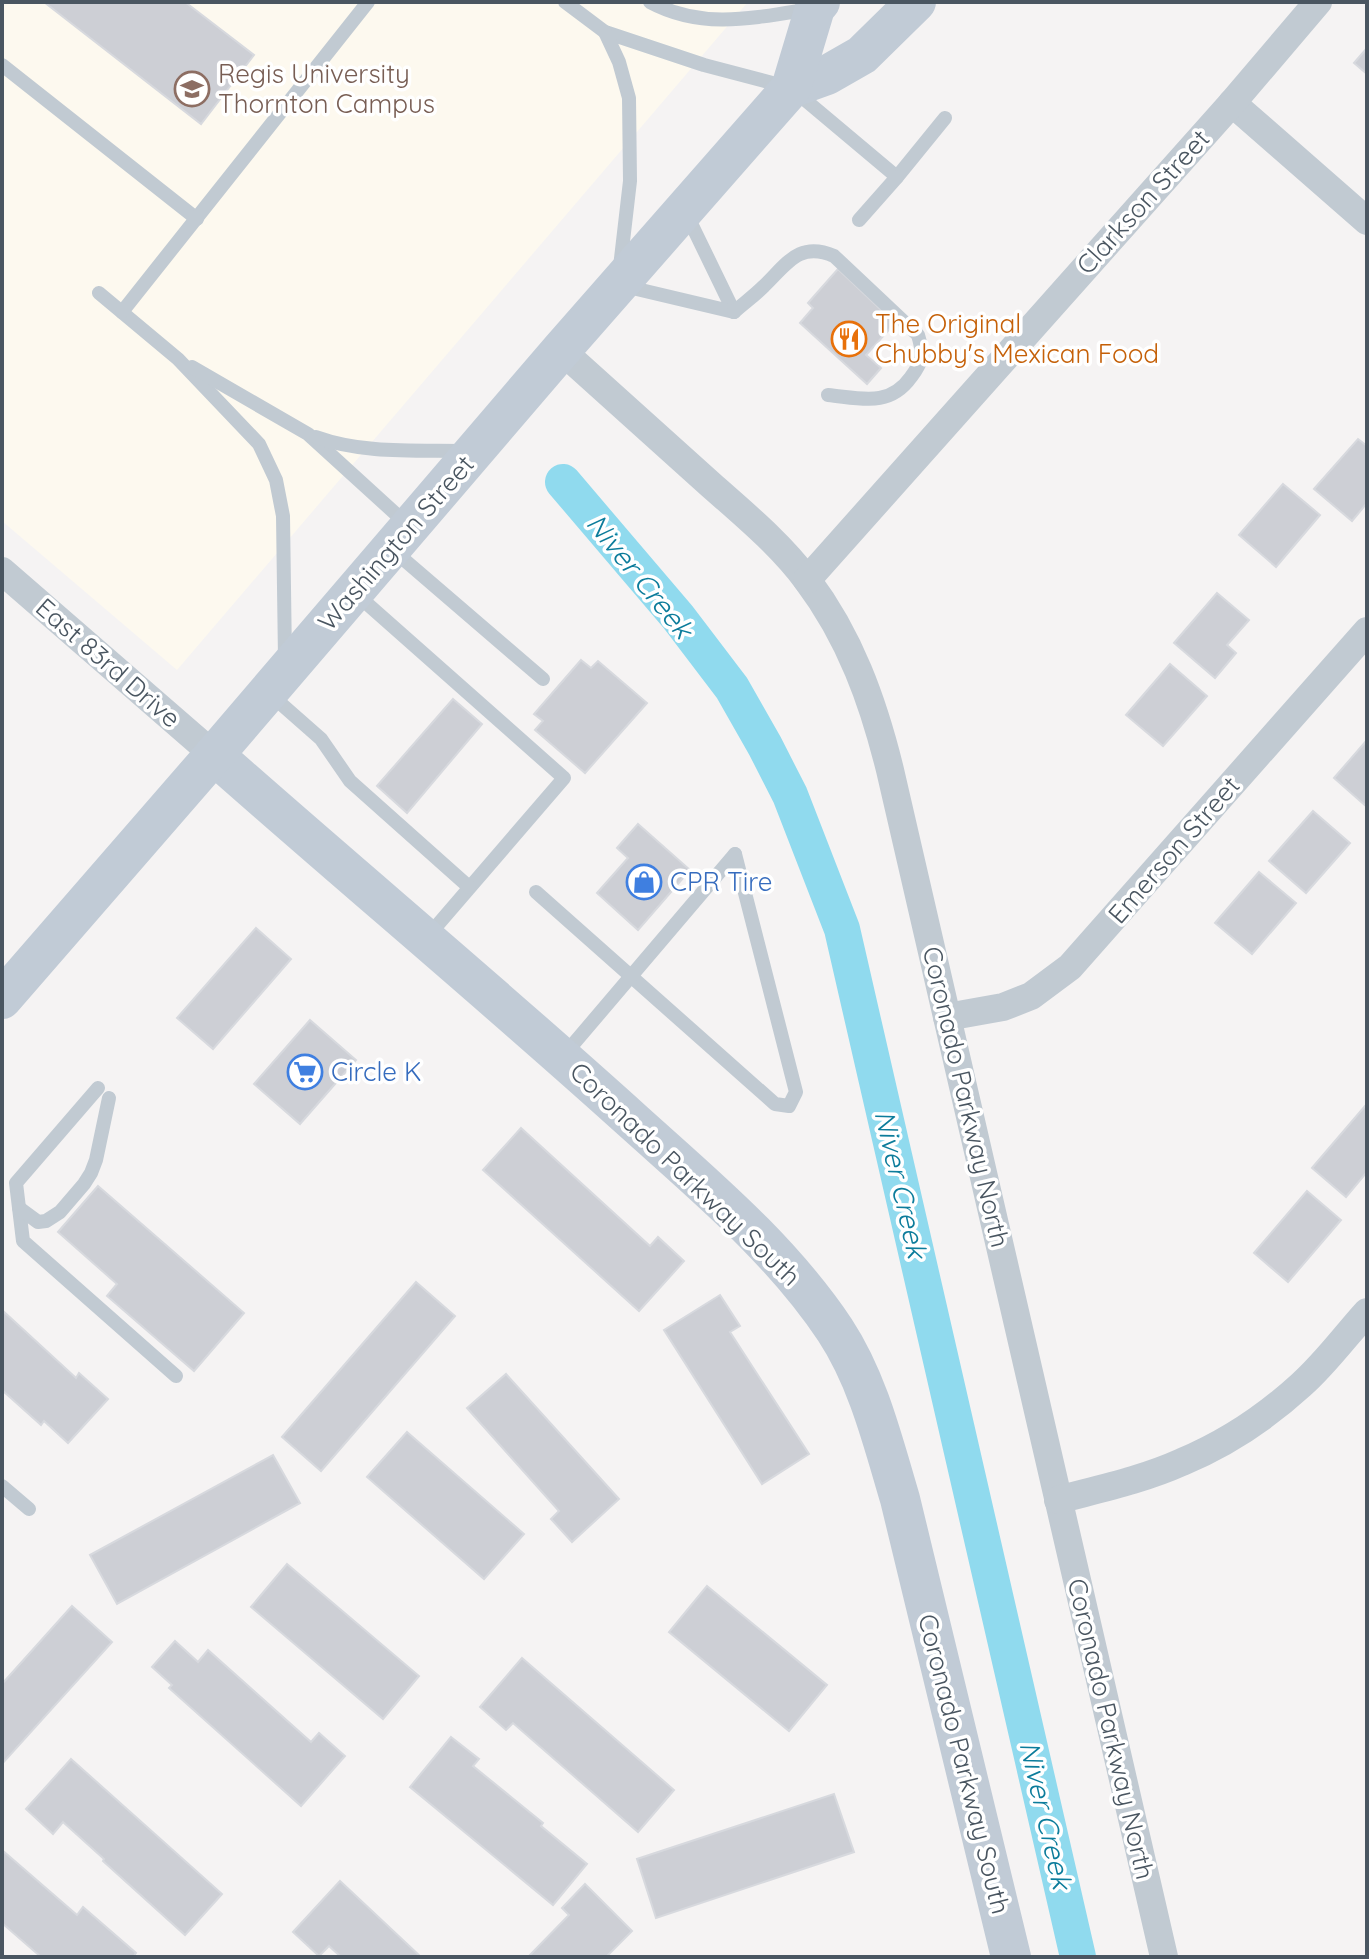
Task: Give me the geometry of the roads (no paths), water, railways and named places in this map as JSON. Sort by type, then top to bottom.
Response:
[{"type":"street","name":"Washington Street","points":[[791,88],[827,75],[862,55],[916,2]]},
{"type":"street","name":"Clarkson Street","points":[[807,580],[1232,103],[1318,2]]},
{"type":"street","name":"Washington Street","points":[[2,999],[791,88],[817,5]]},
{"type":"street","points":[[1232,103],[1367,221]]},
{"type":"street","name":"Coronado Parkway North","points":[[561,350],[765,534],[807,580],[857,663],[879,724],[1164,1957]]},
{"type":"street","name":"East 83rd Drive","points":[[2,571],[214,755]]},
{"type":"street","name":"Emerson Street","points":[[947,1017],[1003,1007],[1031,996],[1070,967],[1367,631]]},
{"type":"street","name":"Coronado Parkway South","points":[[214,755],[711,1192],[787,1267],[837,1334],[863,1384],[900,1499],[1011,1957]]},
{"type":"street","points":[[1058,1500],[1182,1463],[1218,1444],[1263,1416],[1303,1384],[1367,1312]]},
{"type":"lane","points":[[122,312],[368,2]]},
{"type":"lane","points":[[565,2],[605,32],[704,65],[791,88],[897,177]]},
{"type":"lane","points":[[650,2],[666,11],[695,19],[744,19],[817,5]]},
{"type":"lane","points":[[605,32],[619,62],[629,98],[630,181],[618,285],[734,312]]},
{"type":"lane","points":[[2,65],[197,219]]},
{"type":"lane","points":[[859,220],[945,118]]},
{"type":"lane","points":[[684,209],[734,312]]},
{"type":"lane","points":[[734,312],[794,256],[807,251],[822,251],[834,256],[918,335],[921,363],[903,387],[890,397],[874,399],[828,395]]},
{"type":"lane","points":[[99,293],[178,359],[259,444],[276,480],[283,516],[276,682],[350,781],[469,887]]},
{"type":"lane","points":[[178,359],[308,434],[330,442],[365,449],[474,452]]},
{"type":"lane","points":[[308,434],[400,537],[543,679]]},
{"type":"lane","points":[[354,592],[564,778],[425,939]]},
{"type":"lane","points":[[536,892],[632,976],[775,1104],[789,1106],[796,1092],[735,854],[632,976],[562,1058]]},
{"type":"lane","points":[[19,1208],[38,1222],[46,1221],[60,1212],[84,1184],[96,1160],[104,1093],[16,1183],[19,1208],[23,1241],[176,1376]]},
{"type":"lane","points":[[2,1486],[29,1509]]},
{"type":"waterway","name":"Niver Creek","points":[[563,482],[678,617],[732,688],[790,795],[842,929],[1078,1957]]},
{"type":"place","name":"Regis University Thornton Campus","points":[[192,89]]},
{"type":"place","name":"The Original Chubby's Mexican Food","points":[[849,339]]},
{"type":"place","name":"CPR Tire","points":[[644,882]]},
{"type":"place","name":"Circle K","points":[[305,1072]]}]
